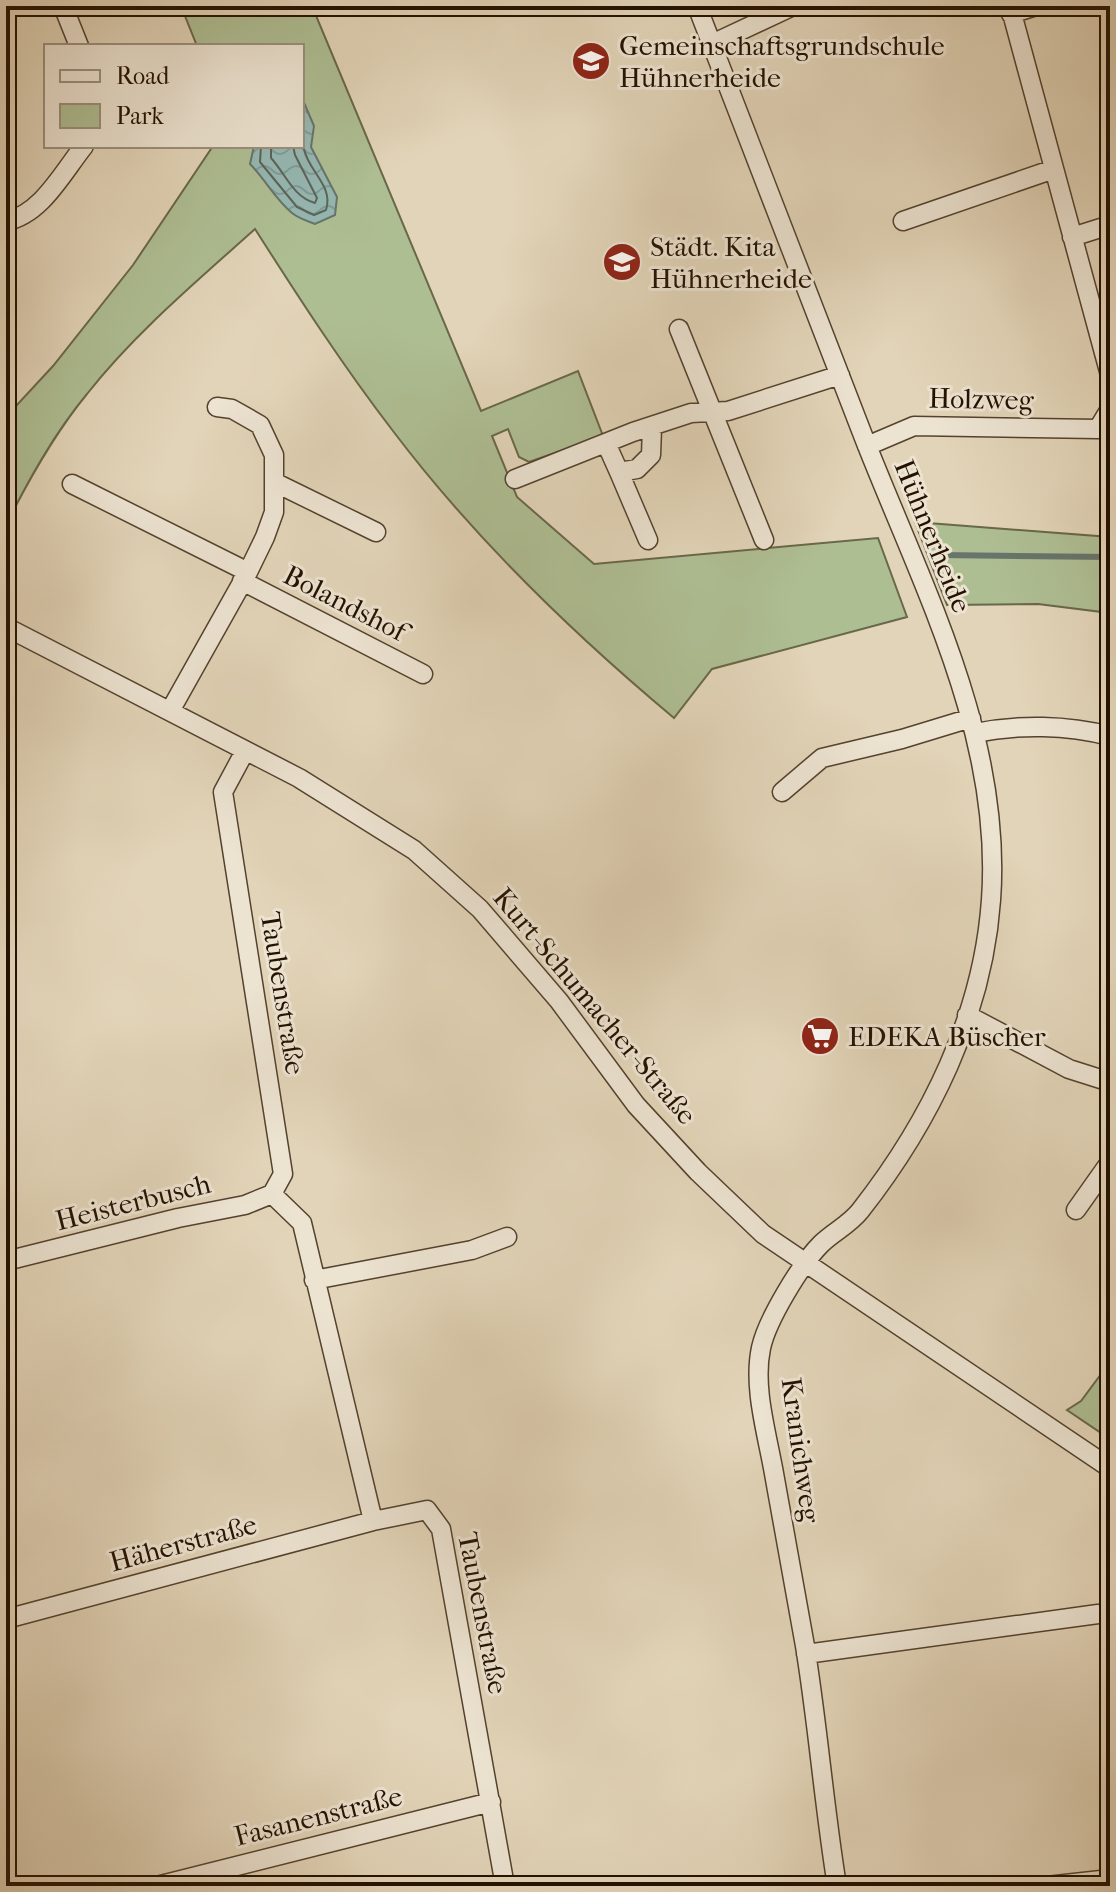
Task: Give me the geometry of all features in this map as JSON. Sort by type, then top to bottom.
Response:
[{"type":"street","points":[[63,6],[78,44]]},
{"type":"street","name":"Hühnerheide","points":[[697,6],[867,446],[916,564],[973,725],[983,766],[991,825],[991,898],[985,947],[951,1062],[918,1127],[856,1216],[820,1245],[806,1264]]},
{"type":"street","points":[[712,44],[793,6]]},
{"type":"street","points":[[1036,6],[1010,10],[1110,375]]},
{"type":"street","points":[[6,221],[16,219],[35,207],[82,148]]},
{"type":"street","points":[[903,221],[1054,169]]},
{"type":"street","points":[[1072,237],[1110,225]]},
{"type":"street","points":[[679,329],[764,540]]},
{"type":"street","points":[[515,479],[691,413],[728,411],[840,375]]},
{"type":"street","name":"Bolandshof","points":[[170,711],[245,577],[274,512],[274,455],[260,425],[232,409],[217,407]]},
{"type":"street","name":"Holzweg","points":[[867,446],[914,426],[1104,430],[1110,409]]},
{"type":"street","points":[[619,472],[637,469],[645,464],[653,445],[652,428]]},
{"type":"street","points":[[606,443],[648,540]]},
{"type":"street","points":[[276,483],[376,532]]},
{"type":"street","name":"Bolandshof","points":[[72,484],[423,674]]},
{"type":"street","name":"Kurt-Schumacher-Straße","points":[[6,627],[299,778],[414,850],[480,909],[559,1001],[641,1111],[698,1172],[763,1234],[1110,1468]]},
{"type":"street","points":[[782,792],[822,758],[973,725],[996,728],[1076,727],[1110,736]]},
{"type":"street","name":"Taubenstraße","points":[[245,751],[223,792],[283,1174],[272,1194]]},
{"type":"street","points":[[967,1015],[1069,1069],[1110,1082]]},
{"type":"street","points":[[1076,1210],[1110,1162]]},
{"type":"street","points":[[272,1194],[302,1223],[373,1521]]},
{"type":"street","name":"Heisterbusch","points":[[6,1261],[178,1218],[245,1205],[272,1194]]},
{"type":"street","points":[[314,1280],[472,1250],[507,1237]]},
{"type":"street","name":"Kranichweg","points":[[806,1264],[775,1312],[760,1350],[760,1395],[806,1654],[837,1886]]},
{"type":"street","name":"Taubenstraße","points":[[373,1521],[427,1510],[441,1529],[505,1886]]},
{"type":"street","name":"Häherstraße","points":[[6,1619],[373,1521]]},
{"type":"street","points":[[806,1654],[1098,1614]]},
{"type":"street","name":"Fasanenstraße","points":[[157,1886],[491,1802]]},
{"type":"street","points":[[1047,1886],[1110,1879]]},
{"type":"green space","points":[[181,6],[312,6],[481,411],[578,371],[603,436],[529,462],[519,457],[508,429],[492,436],[517,497],[594,564],[878,538],[907,617],[712,669],[674,718],[561,618],[490,546],[424,471],[357,382],[255,229],[167,308],[106,372],[53,441],[6,525],[6,424],[15,407],[53,366],[133,265],[212,148],[304,148],[304,44],[196,44]]},
{"type":"green space","points":[[915,522],[1110,537],[1110,613],[1038,604],[947,605]]},
{"type":"green space","points":[[1110,1362],[1110,1439],[1067,1410],[1081,1401]]},
{"type":"water","points":[[304,103],[314,126],[311,147],[337,197],[335,215],[315,224],[297,216],[250,164],[254,148],[304,148]]},
{"type":"waterway","points":[[940,555],[1110,557]]},
{"type":"place","name":"Gemeinschaftsgrundschule Hühnerheide","points":[[591,61]]},
{"type":"place","name":"Städt. Kita Hühnerheide","points":[[622,262]]},
{"type":"place","name":"EDEKA Büscher","points":[[820,1036]]}]
